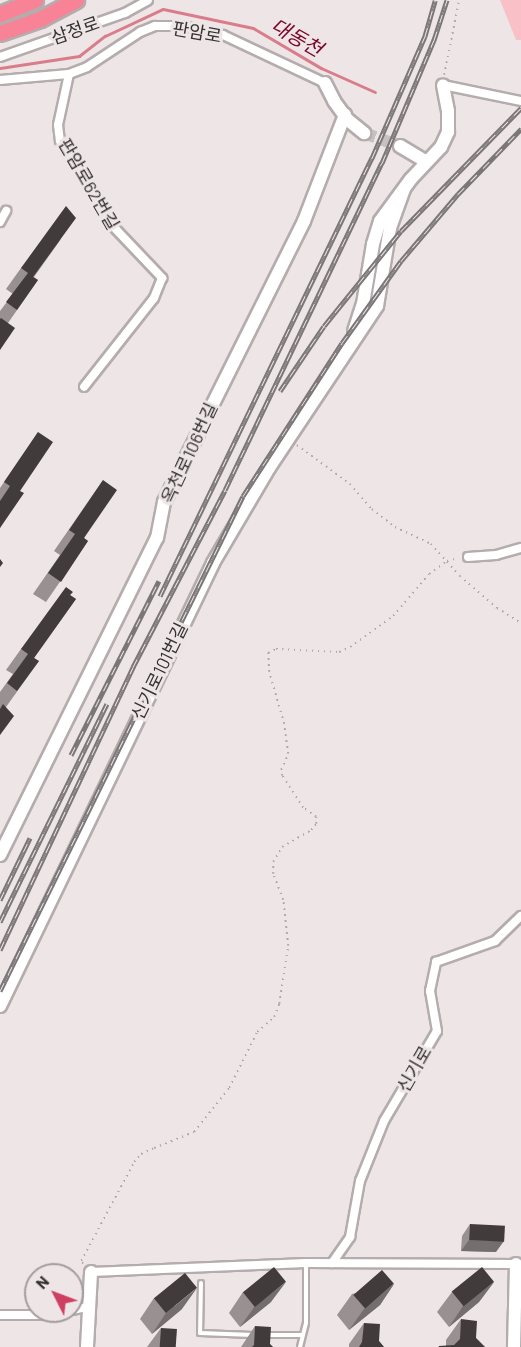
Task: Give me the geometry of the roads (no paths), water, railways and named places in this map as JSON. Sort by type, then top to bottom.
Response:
[{"type":"highway","points":[[0,14],[34,0]]},
{"type":"highway","points":[[0,33],[40,19],[76,0]]},
{"type":"street","name":"삼정로","points":[[0,57],[125,13],[148,0]]},
{"type":"street","name":"판암로","points":[[0,80],[69,74],[87,67],[140,32],[155,27],[183,26],[223,35],[325,83]]},
{"type":"street","name":"판암로62번길","points":[[69,74],[57,125],[60,141],[88,182],[108,221],[162,278],[154,298],[84,387]]},
{"type":"street","points":[[325,83],[345,115],[364,133]]},
{"type":"street","points":[[400,146],[427,162],[441,147],[448,132],[448,111],[443,85],[521,101]]},
{"type":"street","name":"옥천로106번길","points":[[0,855],[157,538],[164,502],[304,221],[345,115]]},
{"type":"street","name":"신기로101번길","points":[[0,1006],[213,563],[288,440],[377,306],[390,228],[404,189],[427,162]]},
{"type":"street","points":[[0,222],[6,211]]},
{"type":"street","points":[[468,557],[496,555],[521,548]]},
{"type":"street","name":"신기로","points":[[333,1263],[350,1237],[360,1182],[384,1121],[437,1031],[430,991],[436,962],[495,940],[521,916]]},
{"type":"street","points":[[87,1347],[91,1272],[333,1263],[516,1264],[514,1347]]},
{"type":"street","points":[[84,1308],[88,1307]]},
{"type":"street","points":[[0,1315],[24,1315]]},
{"type":"lane","points":[[300,1347],[306,1323],[306,1263]]},
{"type":"lane","points":[[201,1283],[200,1333],[302,1335]]},
{"type":"waterway","name":"대동천","points":[[0,68],[79,56],[105,36],[163,9],[253,28],[321,68],[375,92]]},
{"type":"tunnel","points":[[364,133],[400,146]]},
{"type":"railway","points":[[160,596],[372,158],[425,36],[435,0]]},
{"type":"railway","points":[[0,950],[133,667],[225,490],[382,163],[434,40],[447,0]]},
{"type":"railway","points":[[280,391],[324,326],[401,231],[521,108]]},
{"type":"railway","points":[[0,991],[243,496],[342,343],[401,261],[458,194],[521,129]]},
{"type":"railway","points":[[71,755],[159,581]]},
{"type":"railway","points":[[0,922],[107,704]]},
{"type":"railway","points":[[0,900],[30,838]]}]
